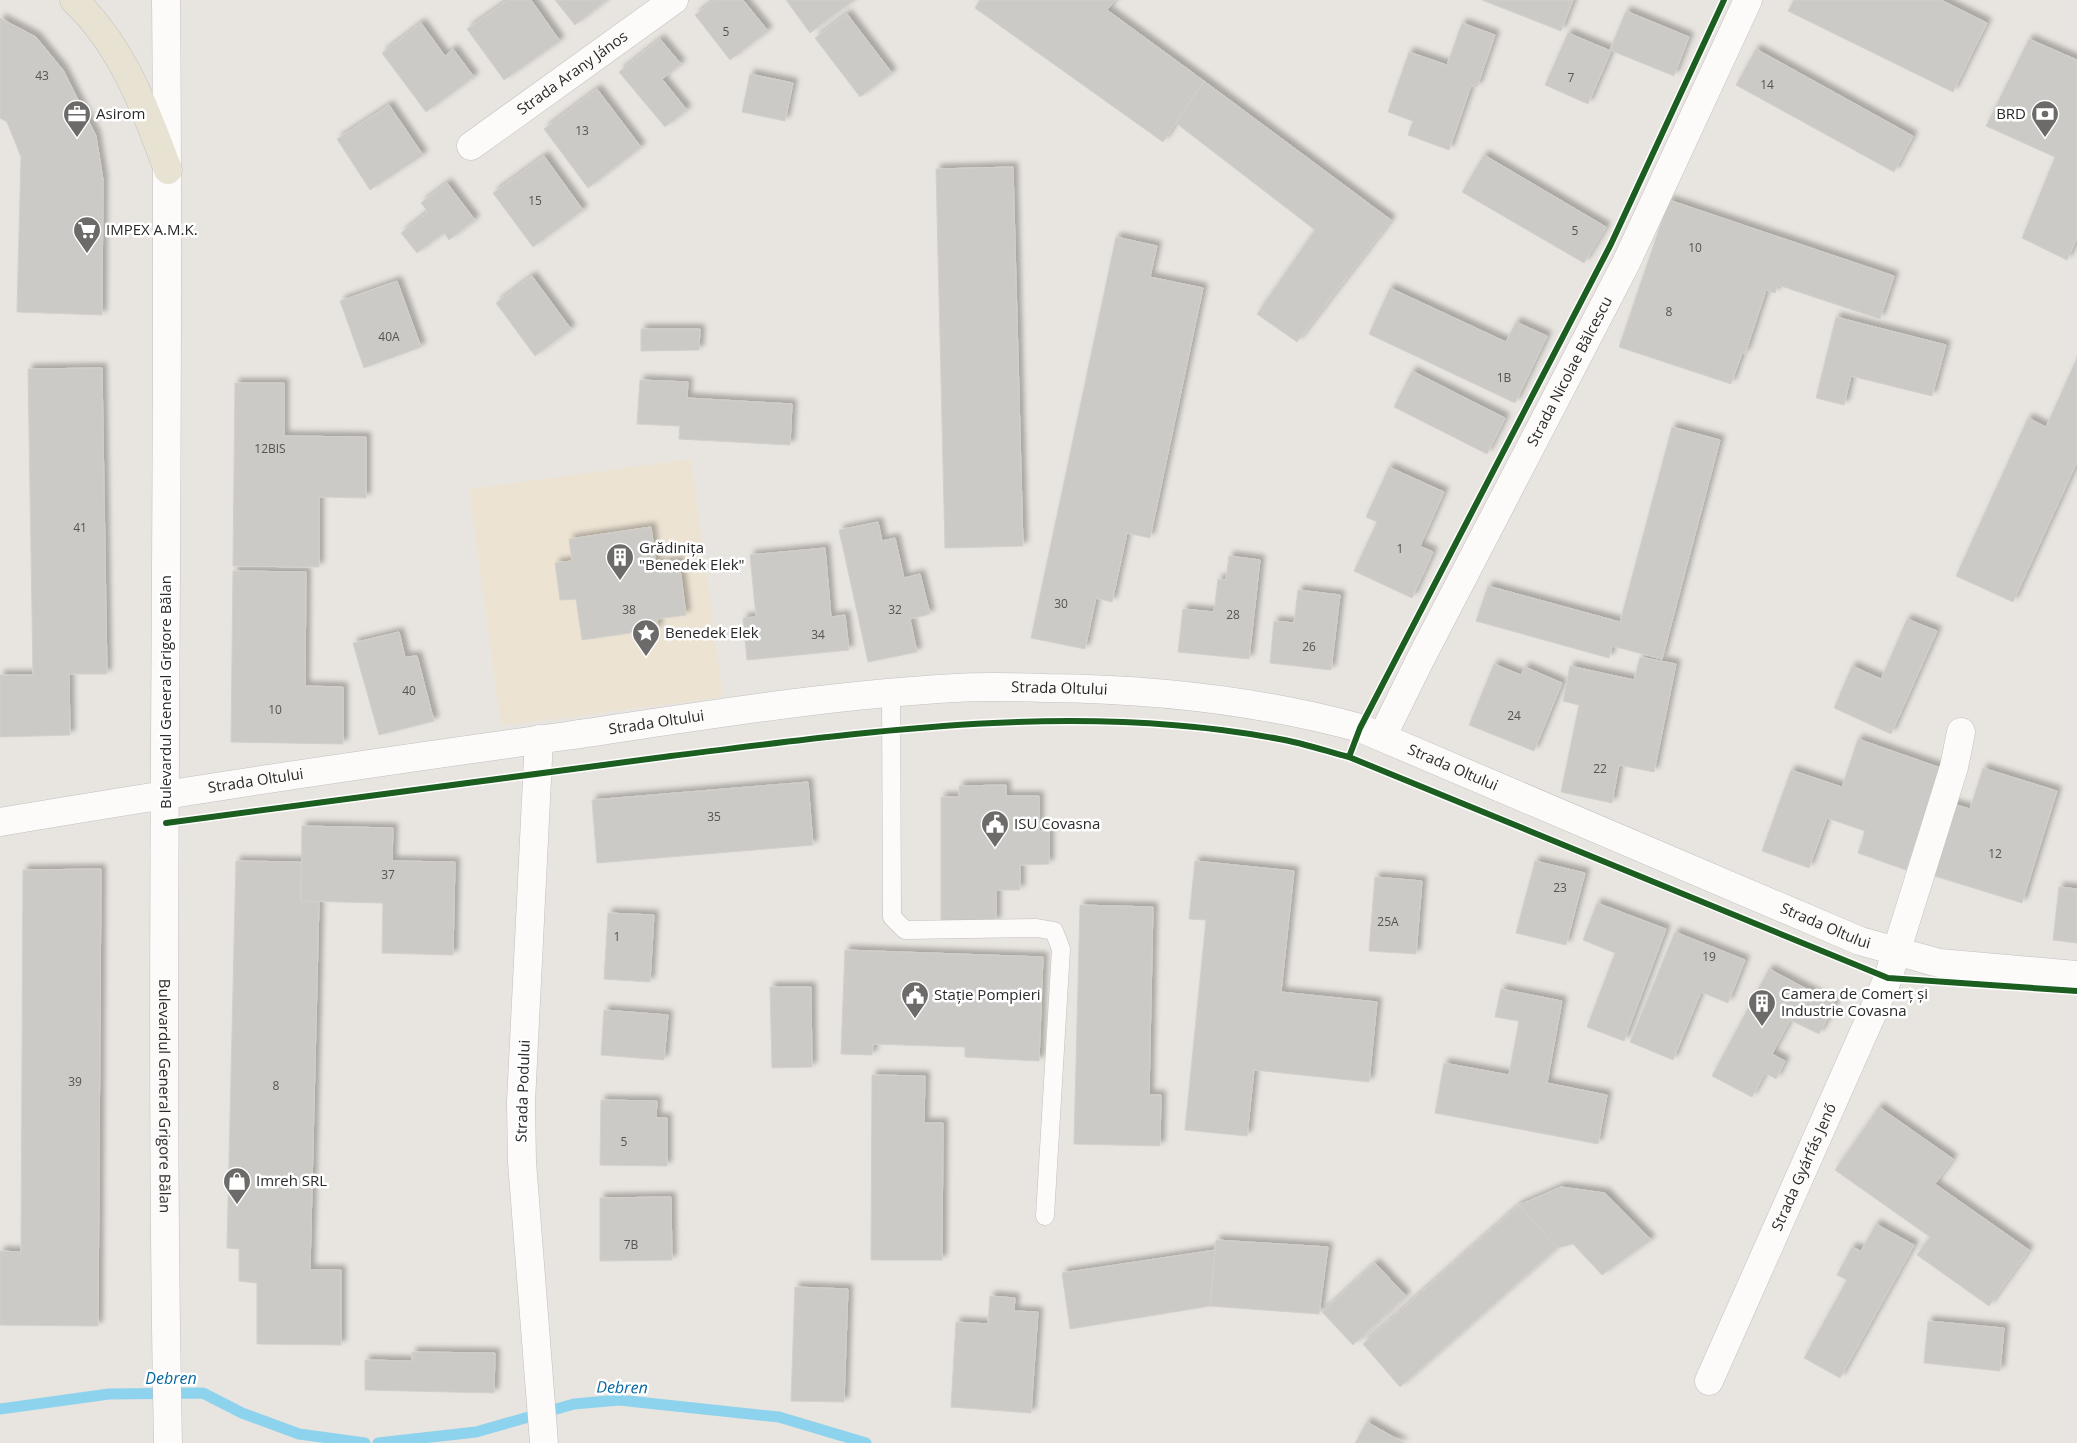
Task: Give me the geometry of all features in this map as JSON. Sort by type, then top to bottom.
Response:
[{"type":"main road","points":[[74,0],[87,13],[121,59],[140,96],[168,170]]},
{"type":"street","name":"Bulevardul General Grigore Bălan","points":[[166,0],[168,170],[165,1328],[168,1443]]},
{"type":"street","name":"Strada Arany János","points":[[471,146],[674,0]]},
{"type":"street","name":"Strada Nicolae Bălcescu","points":[[1382,737],[1424,651],[1626,263],[1748,0]]},
{"type":"street","name":"Strada Oltului","points":[[0,822],[166,794],[811,701],[891,693],[988,687],[1084,688],[1214,698],[1320,717],[1360,728],[1860,941],[1939,963],[2077,975]]},
{"type":"street","name":"Strada Gyárfás Jenő","points":[[1709,1381],[1888,978],[1952,775],[1961,732]]},
{"type":"street","name":"Strada Podului","points":[[539,740],[521,1102],[522,1162],[544,1443]]},
{"type":"lane","points":[[891,693],[892,917],[905,930],[1037,928],[1054,930],[1060,949],[1045,1216]]},
{"type":"shaded area","points":[[691,459],[723,697],[501,726],[469,489]]},
{"type":"building","points":[[508,0],[531,0],[560,41],[504,80],[467,29]]},
{"type":"building","points":[[555,0],[607,0],[575,25]]},
{"type":"building","points":[[715,0],[743,0],[768,31],[730,60],[695,15]]},
{"type":"building","points":[[786,0],[854,0],[810,33]]},
{"type":"building","points":[[980,0],[1115,0],[1107,10],[1204,81],[1163,142],[975,8]]},
{"type":"building","points":[[1482,0],[1573,0],[1561,31]]},
{"type":"building","points":[[1794,0],[1941,0],[1987,23],[1953,92],[1788,11]]},
{"type":"building","points":[[1626,11],[1689,37],[1674,76],[1610,50]]},
{"type":"building","points":[[847,14],[892,73],[860,97],[815,38]]},
{"type":"building","points":[[0,18],[36,37],[63,70],[96,136],[103,180],[102,315],[17,312],[21,157],[7,122],[0,118]]},
{"type":"building","points":[[421,23],[445,56],[453,49],[474,77],[426,112],[382,53]]},
{"type":"building","points":[[1462,23],[1495,35],[1477,87],[1471,86],[1449,150],[1408,135],[1413,121],[1388,112],[1409,52],[1447,65]]},
{"type":"building","points":[[1568,33],[1611,51],[1588,104],[1545,85]]},
{"type":"building","points":[[660,39],[681,64],[662,79],[687,110],[665,127],[619,72]]},
{"type":"building","name":"BRD","points":[[2029,39],[2077,60],[2077,238],[2067,260],[2022,238],[2055,157],[1986,126]]},
{"type":"building","points":[[1756,49],[1913,136],[1894,172],[1736,85]]},
{"type":"building","points":[[750,74],[793,83],[785,121],[742,112]]},
{"type":"building","points":[[1204,81],[1391,220],[1297,342],[1257,314],[1315,230],[1176,123]]},
{"type":"building","points":[[597,89],[641,147],[588,188],[544,129]]},
{"type":"building","points":[[389,105],[423,155],[370,190],[337,139]]},
{"type":"building","points":[[1484,155],[1606,227],[1584,263],[1462,192]]},
{"type":"building","points":[[544,156],[583,210],[533,247],[493,193]]},
{"type":"building","points":[[1013,167],[1023,546],[945,548],[936,169]]},
{"type":"building","points":[[447,183],[475,220],[449,240],[444,233],[417,253],[401,233],[428,212],[421,203]]},
{"type":"building","points":[[1669,200],[1894,276],[1880,319],[1778,285],[1775,293],[1766,290],[1745,354],[1742,353],[1731,384],[1619,347]]},
{"type":"building","points":[[1116,237],[1157,246],[1150,277],[1203,288],[1150,538],[1127,533],[1112,602],[1096,598],[1085,649],[1031,638]]},
{"type":"building","points":[[532,276],[571,329],[535,356],[496,303]]},
{"type":"building","points":[[397,281],[421,347],[364,368],[340,301]]},
{"type":"building","points":[[1390,288],[1506,342],[1516,322],[1547,336],[1515,403],[1369,334]]},
{"type":"building","points":[[1836,317],[1946,345],[1932,396],[1851,376],[1844,405],[1816,398]]},
{"type":"building","points":[[641,329],[700,329],[699,350],[641,351]]},
{"type":"building","points":[[2077,358],[2077,462],[2013,602],[1956,576],[2028,418],[2046,427]]},
{"type":"building","points":[[102,368],[107,674],[69,674],[70,735],[0,737],[0,675],[33,675],[28,369]]},
{"type":"building","points":[[1412,371],[1505,418],[1487,454],[1394,407]]},
{"type":"building","points":[[640,380],[688,382],[687,398],[792,404],[790,445],[679,439],[680,426],[637,424]]},
{"type":"building","points":[[235,383],[284,383],[284,436],[366,437],[366,498],[319,497],[319,567],[233,566]]},
{"type":"building","points":[[1672,427],[1720,440],[1662,659],[1612,646],[1609,658],[1476,621],[1488,586],[1620,622]]},
{"type":"building","points":[[1389,467],[1444,492],[1420,546],[1433,552],[1412,598],[1354,571],[1377,522],[1366,517]]},
{"type":"building","points":[[878,522],[882,541],[895,538],[904,578],[920,574],[930,614],[910,619],[917,652],[868,662],[839,530]]},
{"type":"building","name":"Grădinița \"Benedek Elek\"","points":[[651,527],[656,564],[679,561],[686,615],[657,619],[658,629],[582,640],[576,599],[560,600],[555,563],[572,561],[569,539]]},
{"type":"building","points":[[825,548],[831,617],[845,615],[849,650],[747,660],[743,618],[756,617],[750,555]]},
{"type":"building","points":[[1229,556],[1260,560],[1249,659],[1178,652],[1183,609],[1214,612],[1218,579],[1226,580]]},
{"type":"building","points":[[233,571],[306,572],[305,686],[343,687],[343,744],[231,742]]},
{"type":"building","points":[[1298,590],[1340,595],[1331,670],[1270,663],[1274,621],[1294,623]]},
{"type":"building","points":[[1907,619],[1937,631],[1891,734],[1834,708],[1852,666],[1881,679]]},
{"type":"building","points":[[399,632],[405,657],[417,656],[434,721],[379,735],[353,643]]},
{"type":"building","points":[[1640,657],[1676,664],[1654,772],[1619,765],[1612,803],[1561,792],[1579,705],[1563,701],[1570,666],[1634,680]]},
{"type":"building","points":[[1494,664],[1521,675],[1525,667],[1562,683],[1534,751],[1469,725]]},
{"type":"building","points":[[1858,739],[1941,768],[1906,870],[1858,853],[1865,831],[1827,818],[1809,868],[1762,851],[1791,770],[1842,787]]},
{"type":"building","points":[[1983,768],[2057,791],[2022,903],[1928,874],[1950,803],[1970,809]]},
{"type":"building","points":[[808,782],[813,845],[597,863],[592,800]]},
{"type":"building","name":"ISU Covasna","points":[[1006,785],[1006,796],[1039,796],[1039,831],[1049,831],[1049,864],[1020,865],[1020,890],[996,890],[996,922],[941,922],[941,797],[959,797],[959,786]]},
{"type":"building","points":[[302,826],[393,828],[392,861],[455,862],[453,955],[382,953],[383,903],[301,901]]},
{"type":"building","points":[[236,861],[301,862],[301,901],[319,902],[310,1270],[341,1270],[341,1345],[257,1344],[257,1283],[239,1281],[239,1249],[227,1248]]},
{"type":"building","points":[[1195,861],[1294,871],[1281,992],[1377,1002],[1369,1082],[1254,1070],[1247,1136],[1185,1130],[1206,920],[1189,919]]},
{"type":"building","points":[[1535,861],[1585,873],[1566,945],[1516,933]]},
{"type":"building","points":[[101,869],[98,1326],[0,1325],[0,1251],[21,1252],[23,870]]},
{"type":"building","points":[[1375,877],[1422,881],[1416,954],[1369,951]]},
{"type":"building","points":[[2059,887],[2077,889],[2077,943],[2053,940]]},
{"type":"building","points":[[1597,903],[1666,929],[1624,1041],[1587,1027],[1615,953],[1583,940]]},
{"type":"building","points":[[1080,905],[1153,907],[1149,1095],[1161,1095],[1160,1146],[1074,1144]]},
{"type":"building","points":[[608,913],[654,915],[650,982],[604,979]]},
{"type":"building","points":[[1675,932],[1745,960],[1728,1003],[1701,992],[1673,1060],[1630,1042]]},
{"type":"building","points":[[845,950],[1043,957],[1039,1061],[965,1057],[965,1047],[873,1044],[872,1055],[841,1054]]},
{"type":"building","name":"Camera de Comerț și Industrie Covasna","points":[[1769,969],[1835,1004],[1819,1034],[1790,1020],[1772,1054],[1785,1061],[1776,1079],[1765,1073],[1752,1097],[1712,1076]]},
{"type":"building","points":[[770,987],[811,987],[812,1067],[772,1068]]},
{"type":"building","points":[[1501,989],[1562,1001],[1547,1083],[1607,1095],[1598,1144],[1435,1113],[1444,1063],[1509,1075],[1519,1021],[1495,1017]]},
{"type":"building","points":[[604,1010],[668,1015],[664,1060],[601,1055]]},
{"type":"building","points":[[872,1075],[925,1076],[924,1123],[943,1123],[942,1260],[871,1260]]},
{"type":"building","points":[[601,1100],[657,1101],[656,1118],[667,1118],[667,1166],[600,1165]]},
{"type":"building","points":[[1879,1107],[1953,1159],[1935,1184],[2029,1250],[1989,1306],[1917,1255],[1930,1237],[1835,1170]]},
{"type":"building","points":[[1561,1187],[1605,1193],[1651,1240],[1602,1275],[1573,1244],[1557,1248],[1519,1205]]},
{"type":"building","points":[[671,1197],[672,1260],[600,1261],[600,1198]]},
{"type":"building","points":[[1519,1205],[1557,1248],[1400,1387],[1363,1344]]},
{"type":"building","points":[[1876,1224],[1914,1245],[1840,1378],[1804,1358],[1847,1280],[1837,1275],[1852,1247],[1861,1251]]},
{"type":"building","points":[[1216,1240],[1328,1247],[1319,1314],[1210,1306]]},
{"type":"building","points":[[1215,1250],[1210,1306],[1070,1329],[1062,1273]]},
{"type":"building","points":[[1375,1263],[1406,1296],[1353,1345],[1322,1312]]},
{"type":"building","points":[[795,1287],[848,1289],[844,1402],[791,1401]]},
{"type":"building","points":[[990,1296],[1015,1298],[1014,1311],[1038,1312],[1031,1413],[951,1407],[956,1322],[988,1324]]},
{"type":"building","points":[[1928,1321],[2004,1328],[2000,1371],[1924,1363]]},
{"type":"building","points":[[412,1352],[495,1353],[494,1393],[365,1390],[365,1360],[412,1361]]},
{"type":"building","points":[[1367,1422],[1404,1443],[1355,1443]]},
{"type":"waterway","name":"Debren","points":[[0,1409],[109,1394],[203,1393],[242,1413],[299,1434],[365,1443]]},
{"type":"waterway","name":"Debren","points":[[378,1443],[476,1432],[574,1404],[619,1400],[779,1417],[866,1443]]},
{"type":"cycle path","points":[[1349,757],[1360,728],[1611,244],[1724,0]]},
{"type":"cycle path","points":[[166,823],[608,764],[823,737],[899,730],[1051,721],[1127,722],[1203,728],[1288,741],[1349,757],[1888,978],[2077,991]]},
{"type":"place","name":"Asirom","points":[[77,138]]},
{"type":"place","name":"BRD","points":[[2045,138]]},
{"type":"place","name":"IMPEX A.M.K.","points":[[87,254]]},
{"type":"place","name":"Grădinița \"Benedek Elek\"","points":[[620,581]]},
{"type":"place","name":"Benedek Elek","points":[[646,657]]},
{"type":"place","name":"ISU Covasna","points":[[995,848]]},
{"type":"place","name":"Stație Pompieri","points":[[915,1019]]},
{"type":"place","name":"Camera de Comerț și Industrie Covasna","points":[[1762,1027]]},
{"type":"place","name":"Imreh SRL","points":[[237,1205]]}]
